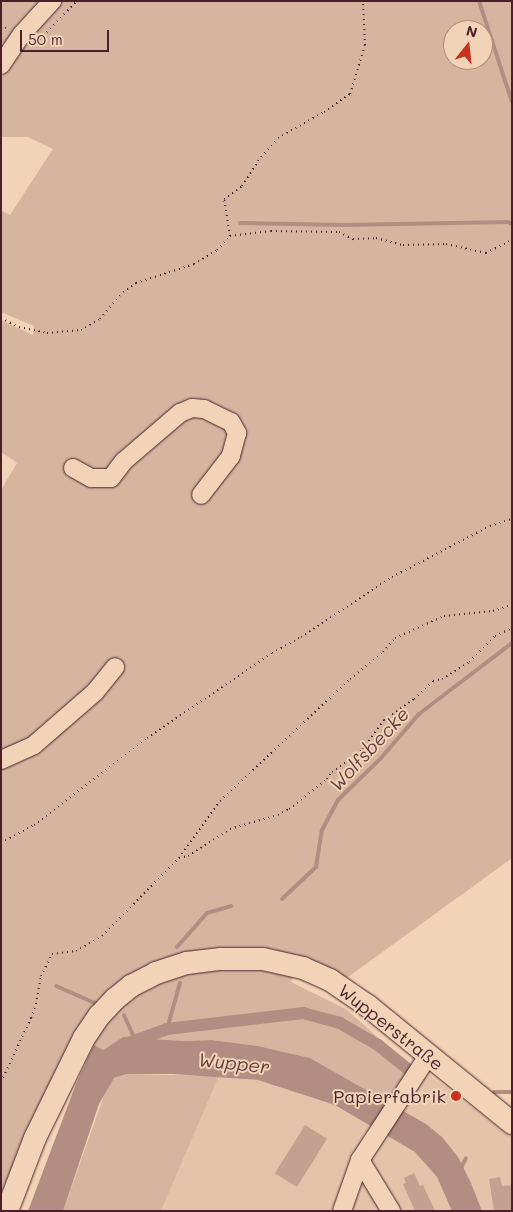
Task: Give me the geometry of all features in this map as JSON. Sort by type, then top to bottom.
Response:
[{"type":"main road","name":"Wupperstraße","points":[[7,1211],[35,1138],[84,1038],[115,999],[131,986],[171,967],[187,962],[249,958],[303,968],[330,980],[352,995],[512,1123]]},
{"type":"street","points":[[1,65],[22,34],[52,1]]},
{"type":"street","points":[[73,468],[91,478],[111,478],[124,461],[180,413],[192,408],[204,409],[231,422],[237,432],[231,456],[201,495]]},
{"type":"street","points":[[1,760],[34,745],[95,692],[115,667]]},
{"type":"street","points":[[342,1211],[360,1160],[428,1056]]},
{"type":"street","points":[[360,1160],[391,1211]]},
{"type":"path","points":[[36,43],[77,1]]},
{"type":"path","points":[[230,236],[224,199],[242,186],[258,161],[278,138],[324,112],[350,94],[365,45],[363,1]]},
{"type":"path","points":[[1,318],[19,327],[47,333],[81,330],[100,319],[123,292],[136,283],[194,264],[217,250],[230,236],[271,231],[339,232],[353,239],[376,238],[403,245],[446,244],[486,253],[512,240]]},
{"type":"path","points":[[1,843],[34,825],[147,738],[272,653],[301,637],[392,577],[490,526],[512,518]]},
{"type":"path","points":[[1,1082],[31,1018],[36,1004],[41,976],[52,954],[76,951],[93,943],[180,858],[220,801],[350,679],[383,652],[395,638],[444,616],[492,611],[512,605]]},
{"type":"path","points":[[180,858],[188,856],[230,829],[278,815],[289,809],[332,772],[363,749],[384,720],[414,699],[433,681],[442,679],[469,662],[496,636],[512,628]]},
{"type":"shaded area","points":[[1,1],[42,1],[1,58]]},
{"type":"shaded area","points":[[59,1],[512,1],[512,858],[344,980],[299,960],[291,982],[346,1009],[411,1067],[387,1102],[310,1058],[258,1046],[212,1040],[184,1041],[123,1037],[103,1050],[93,1045],[85,1064],[70,1063],[1,1211],[1,490],[17,463],[1,452],[1,320],[33,335],[34,326],[1,312],[1,210],[10,215],[53,149],[28,137],[1,137],[1,78]]},
{"type":"shaded area","points":[[426,1072],[512,1138],[512,1211],[161,1211],[219,1076],[258,1080],[277,1085],[335,1105],[385,1133]]},
{"type":"shaded area","points":[[127,1074],[219,1076],[161,1211],[63,1211],[107,1087],[114,1078]]},
{"type":"water","name":"Wupper","points":[[123,1037],[184,1041],[212,1040],[258,1046],[310,1058],[426,1124],[442,1137],[458,1157],[482,1211],[452,1211],[437,1177],[415,1152],[335,1105],[258,1080],[172,1074],[127,1074],[114,1078],[99,1104],[63,1211],[28,1211],[76,1084],[94,1045],[103,1050]]},
{"type":"building","points":[[305,1125],[327,1139],[297,1187],[275,1173]]},
{"type":"building","points":[[414,1173],[420,1186],[423,1185],[435,1211],[415,1211],[403,1184],[406,1183],[404,1178]]},
{"type":"building","points":[[500,1177],[502,1186],[512,1185],[512,1211],[494,1211],[489,1179]]},
{"type":"waterway","points":[[479,1],[512,102]]},
{"type":"waterway","points":[[240,223],[343,225],[508,222],[512,224]]},
{"type":"waterway","name":"Wolfsbecke","points":[[282,899],[316,867],[322,830],[338,800],[381,758],[419,714],[512,643]]},
{"type":"waterway","points":[[177,947],[207,913],[231,906]]},
{"type":"waterway","points":[[167,1029],[180,983]]},
{"type":"waterway","points":[[56,986],[97,1004]]},
{"type":"waterway","points":[[126,1044],[167,1029],[303,1013],[340,1023],[378,1045],[409,1070]]},
{"type":"waterway","points":[[124,1015],[135,1040]]},
{"type":"waterway","points":[[494,1092],[512,1092]]},
{"type":"waterway","points":[[460,1170],[466,1158]]},
{"type":"place","name":"Papierfabrik","points":[[456,1096]]}]
